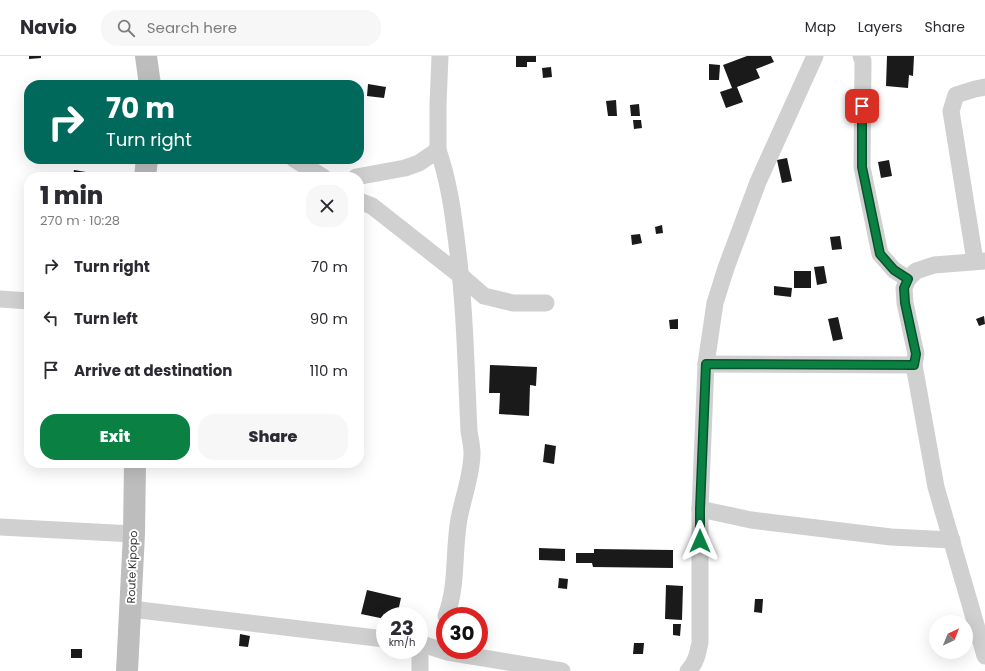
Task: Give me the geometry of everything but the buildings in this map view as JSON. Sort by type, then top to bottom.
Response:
[{"type":"main road","points":[[146,56],[149,80]]},
{"type":"main road","name":"Route Kipopo","points":[[127,671],[134,534],[135,468]]},
{"type":"street","points":[[440,56],[438,150],[445,170],[450,192],[461,276],[469,431],[472,452],[469,476],[459,519],[455,553],[455,578],[452,602],[450,607]]},
{"type":"street","points":[[693,669],[700,642],[700,509],[706,364],[715,303],[726,268],[758,182],[815,56]]},
{"type":"street","points":[[861,56],[863,61],[862,167],[880,254],[894,270],[908,279]]},
{"type":"street","points":[[985,88],[975,89],[956,95],[951,111],[980,261],[934,265],[916,271],[908,279],[904,288],[905,303],[916,354],[914,365],[936,488],[985,656]]},
{"type":"street","points":[[364,176],[405,168],[419,163],[438,150]]},
{"type":"street","points":[[302,164],[315,172]]},
{"type":"street","points":[[364,202],[372,206],[484,296],[513,303],[546,303]]},
{"type":"street","points":[[0,299],[24,301]]},
{"type":"street","points":[[706,364],[914,365]]},
{"type":"street","points":[[700,509],[751,520],[891,537],[952,540]]},
{"type":"street","points":[[0,527],[134,534]]},
{"type":"street","points":[[131,609],[376,638]]},
{"type":"street","points":[[488,658],[562,671]]},
{"type":"street","points":[[420,659],[420,671]]},
{"type":"route","points":[[700,541],[706,364],[914,365],[916,354],[905,303],[904,288],[908,279],[894,270],[880,254],[862,167],[862,106]]}]
